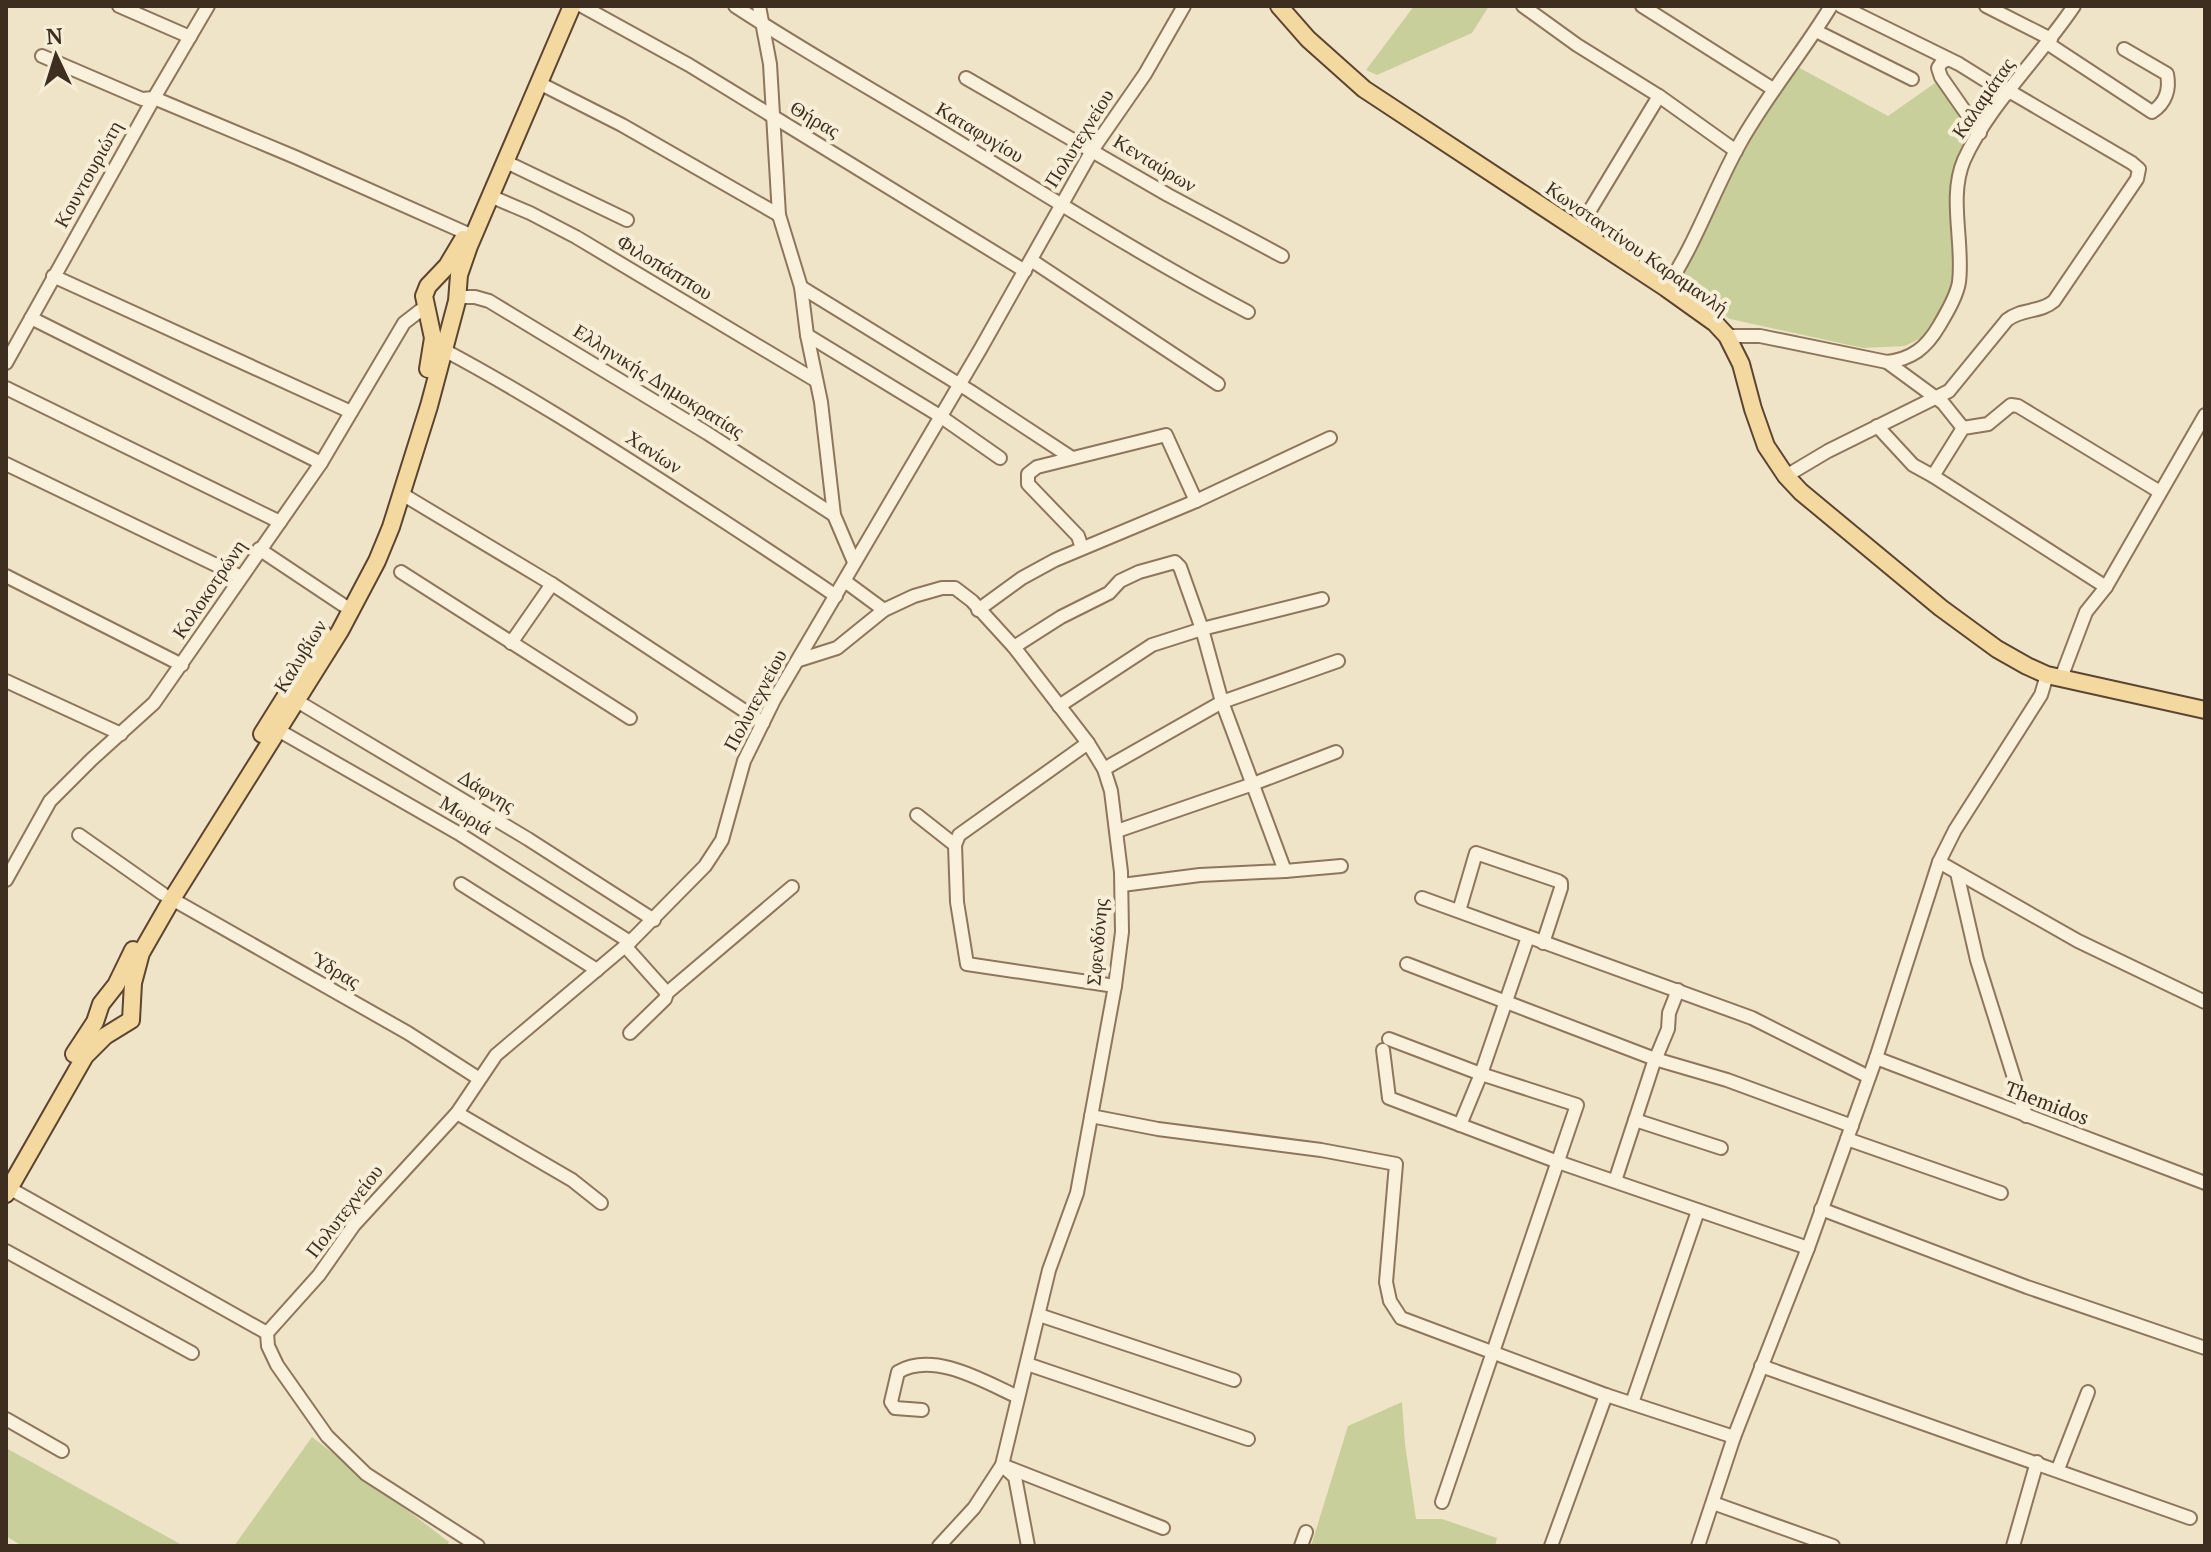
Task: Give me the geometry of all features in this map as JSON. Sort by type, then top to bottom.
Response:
[{"type":"main road","name":"Καλυβίων","points":[[7,1185],[65,1067],[95,1022],[343,605],[381,524],[419,403],[433,338],[424,296],[456,253],[466,233],[562,6]]},
{"type":"main road","name":"Καλυβίων","points":[[7,1185],[85,1056],[105,1036],[131,1020],[133,983],[141,953],[168,897],[297,701],[365,586],[402,494],[444,350],[459,275],[504,161],[541,84],[572,6]]},
{"type":"main road","name":"Κωνσταντίνου Καραμανλή","points":[[1279,6],[1308,39],[1364,89],[1715,323],[1727,336],[1741,364],[1766,446],[1786,476],[1801,492],[1941,608],[1997,649],[2054,676],[2205,710]]},
{"type":"main road","points":[[427,307],[441,314],[456,300],[447,283],[432,283]]},
{"type":"main road","points":[[122,1026],[107,1024],[105,1002],[122,994],[132,1003]]},
{"type":"street","points":[[119,6],[190,37]]},
{"type":"street","name":"Κουντουριώτη","points":[[6,363],[208,6]]},
{"type":"street","name":"Θήρας","points":[[582,6],[689,65],[1028,266],[1218,384]]},
{"type":"street","name":"Καταφυγίου","points":[[735,6],[1159,265],[1248,312]]},
{"type":"street","points":[[759,6],[765,25],[774,118],[779,215],[801,287],[821,402],[834,515],[854,562]]},
{"type":"street","name":"Πολυτεχνείου","points":[[267,1333],[319,1275],[354,1225],[457,1113],[496,1055],[628,944],[705,866],[722,840],[744,761],[774,700],[846,582],[854,562],[1093,149],[1145,74],[1184,6]]},
{"type":"street","points":[[1523,6],[1736,151]]},
{"type":"street","points":[[1642,6],[1773,89]]},
{"type":"street","points":[[1666,288],[1695,237],[1736,151],[1773,89],[1831,6]]},
{"type":"street","points":[[1786,476],[1949,391],[2007,320],[2019,312],[2045,309],[2054,301],[2137,179],[2139,169],[1978,74],[1841,6]]},
{"type":"street","points":[[1986,6],[2049,41],[2152,112],[2160,107],[2166,96],[2169,83],[2167,74],[2124,49]]},
{"type":"street","points":[[2056,6],[2072,10]]},
{"type":"street","name":"Καλαμάτας","points":[[1887,362],[1903,360],[1925,346],[1942,322],[1959,285],[1958,190],[1963,162],[2008,92],[2072,10]]},
{"type":"street","points":[[1816,31],[1912,79]]},
{"type":"street","points":[[42,56],[142,99],[154,98],[466,233]]},
{"type":"street","points":[[1947,60],[1938,68],[1941,77],[1980,133]]},
{"type":"street","name":"Κενταύρων","points":[[966,78],[1168,195],[1282,256]]},
{"type":"street","points":[[541,84],[622,125],[779,215]]},
{"type":"street","points":[[1578,230],[1659,96]]},
{"type":"street","points":[[504,161],[627,220]]},
{"type":"street","name":"Φιλοπάππου","points":[[490,196],[576,237],[815,380]]},
{"type":"street","points":[[53,276],[351,412]]},
{"type":"street","points":[[801,287],[1072,458]]},
{"type":"street","name":"Ελληνικής Δημοκρατίας","points":[[456,300],[475,297],[489,301],[694,425],[834,515]]},
{"type":"street","name":"Κολοκοτρώνη","points":[[6,880],[50,801],[154,703],[182,665],[321,463],[404,323],[427,307]]},
{"type":"street","points":[[31,318],[321,463]]},
{"type":"street","points":[[807,335],[940,416],[1000,458]]},
{"type":"street","points":[[1727,336],[1760,336],[1887,362],[1951,412],[1963,428]]},
{"type":"street","name":"Χανίων","points":[[444,350],[611,448],[836,596]]},
{"type":"street","points":[[6,388],[280,522]]},
{"type":"street","points":[[1933,476],[1963,428],[1988,424],[2011,405],[2018,406],[2160,492]]},
{"type":"street","points":[[1698,1546],[1734,1437],[1808,1248],[1876,1058],[1939,862],[1955,830],[2054,676],[2086,612],[2106,587],[2205,415]]},
{"type":"street","points":[[1877,426],[1913,465],[2106,587]]},
{"type":"street","points":[[1082,548],[1078,536],[1028,484],[1028,474],[1037,467],[1166,435],[1196,501]]},
{"type":"street","points":[[978,610],[1022,578],[1082,548],[1196,501],[1330,438]]},
{"type":"street","points":[[6,464],[241,577]]},
{"type":"street","points":[[402,494],[552,584],[763,723]]},
{"type":"street","points":[[259,549],[343,605]]},
{"type":"street","points":[[1014,647],[1061,617],[1109,593],[1120,581],[1175,562],[1180,567],[1202,629],[1222,702],[1285,871]]},
{"type":"street","points":[[401,572],[630,718]]},
{"type":"street","points":[[6,576],[182,665]]},
{"type":"street","points":[[799,660],[837,648],[884,610],[846,582]]},
{"type":"street","points":[[511,643],[552,584]]},
{"type":"street","name":"Σφενδόνης","points":[[884,610],[914,596],[942,588],[955,588],[972,601],[1014,647],[1088,743],[1104,769],[1111,791],[1122,885],[1122,932],[1115,986],[1077,1193],[1049,1270],[1002,1465],[974,1508],[939,1546]]},
{"type":"street","points":[[1059,706],[1152,645],[1322,599]]},
{"type":"street","points":[[1104,769],[1222,702],[1338,661]]},
{"type":"street","points":[[6,681],[121,734]]},
{"type":"street","name":"Δάφνης","points":[[297,701],[528,839],[654,920]]},
{"type":"street","name":"Μωριά","points":[[278,730],[458,833],[628,944],[667,993]]},
{"type":"street","points":[[1088,743],[959,835],[955,845],[957,902],[967,964],[1115,986]]},
{"type":"street","points":[[1117,831],[1336,752]]},
{"type":"street","points":[[917,815],[955,845]]},
{"type":"street","name":"Ύδρας","points":[[79,835],[168,897],[408,1033],[478,1078]]},
{"type":"street","points":[[1459,911],[1476,853],[1558,881],[1561,888],[1543,943]]},
{"type":"street","points":[[1939,862],[2078,941],[2205,1002]]},
{"type":"street","points":[[1122,885],[1200,875],[1341,866]]},
{"type":"street","points":[[1957,873],[1977,960],[2026,1116]]},
{"type":"street","points":[[461,884],[597,970]]},
{"type":"street","points":[[630,1033],[665,999],[667,993],[792,887]]},
{"type":"street","points":[[1422,898],[1752,1018],[1869,1077]]},
{"type":"street","points":[[1460,1125],[1481,1074],[1528,937]]},
{"type":"street","points":[[1407,964],[1655,1059],[1741,1085],[2001,1193]]},
{"type":"street","points":[[1615,1181],[1668,1029],[1669,1013],[1678,990]]},
{"type":"street","points":[[1442,1502],[1494,1354],[1558,1162],[1577,1105],[1386,1045],[1389,1098],[1558,1162],[1808,1248]]},
{"type":"street","name":"Themidos","points":[[1876,1058],[2205,1183]]},
{"type":"street","points":[[457,1113],[572,1180],[601,1203]]},
{"type":"street","points":[[1091,1116],[1158,1129],[1321,1150],[1396,1164],[1386,1282],[1390,1301],[1401,1318],[1606,1395],[1734,1437]]},
{"type":"street","points":[[1635,1120],[1721,1148]]},
{"type":"street","points":[[7,1185],[267,1333],[268,1346],[277,1365],[327,1436],[366,1474],[478,1546]]},
{"type":"street","points":[[1821,1209],[2027,1287],[2205,1348]]},
{"type":"street","points":[[1632,1403],[1698,1211]]},
{"type":"street","points":[[6,1251],[192,1353]]},
{"type":"street","points":[[1039,1315],[1234,1380]]},
{"type":"street","points":[[922,1410],[895,1408],[891,1402],[898,1372],[922,1363],[980,1379],[1018,1397]]},
{"type":"street","points":[[1027,1364],[1248,1439]]},
{"type":"street","points":[[1761,1366],[2190,1518]]},
{"type":"street","points":[[2058,1469],[2088,1392]]},
{"type":"street","points":[[1551,1546],[1606,1395]]},
{"type":"street","points":[[6,1419],[62,1451]]},
{"type":"street","points":[[2013,1546],[2037,1462]]},
{"type":"street","points":[[1002,1465],[1163,1528]]},
{"type":"street","points":[[1002,1465],[1015,1477],[1028,1546]]},
{"type":"street","points":[[1713,1503],[1833,1546]]},
{"type":"street","points":[[1301,1546],[1306,1532]]},
{"type":"green space","points":[[1414,6],[1489,6],[1472,33],[1377,75],[1366,70]]},
{"type":"green space","points":[[1798,67],[1888,116],[1935,83],[1944,91],[1963,121],[1965,140],[1952,177],[1953,281],[1937,316],[1921,338],[1905,346],[1863,348],[1730,319],[1679,283],[1745,149],[1791,71]]},
{"type":"green space","points":[[1402,1402],[1416,1519],[1442,1519],[1497,1538],[1495,1546],[1311,1546],[1348,1426]]},
{"type":"green space","points":[[312,1437],[449,1542],[447,1546],[234,1546]]},
{"type":"green space","points":[[6,1448],[184,1546],[22,1546],[6,1536]]}]
